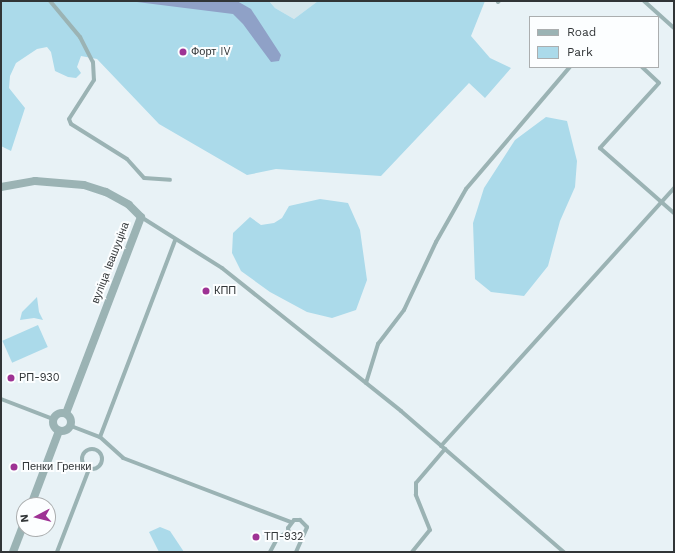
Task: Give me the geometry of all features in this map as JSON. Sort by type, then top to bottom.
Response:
[{"type":"street","name":"вуліца Івашуціна","points":[[1,188],[35,181],[84,185],[106,192],[129,205],[141,217],[66,413]]},
{"type":"street","points":[[58,413],[66,413],[71,418],[71,426],[66,431],[59,431],[54,426],[53,419],[58,413]]},
{"type":"street","points":[[34,497],[59,431]]},
{"type":"street","points":[[13,552],[19,537]]},
{"type":"lane","points":[[50,1],[80,37],[93,62],[94,80],[69,118],[71,124],[127,159],[144,178],[170,180]]},
{"type":"lane","points":[[644,1],[674,28]]},
{"type":"lane","points":[[366,383],[378,344],[404,310],[436,242],[466,189],[569,68]]},
{"type":"lane","points":[[643,68],[659,83],[600,148],[674,213]]},
{"type":"lane","points":[[412,552],[430,530],[416,495],[416,484],[443,448],[674,188]]},
{"type":"lane","points":[[141,217],[175,241],[222,268],[366,383],[564,552]]},
{"type":"lane","points":[[100,437],[175,241]]},
{"type":"lane","points":[[1,399],[53,419]]},
{"type":"lane","points":[[71,426],[100,437],[123,458],[291,522],[297,520],[306,524],[307,531],[301,538],[296,552]]},
{"type":"lane","points":[[88,450],[95,450],[102,457],[101,464],[96,469],[89,469],[84,465],[83,455],[88,450]]},
{"type":"lane","points":[[57,552],[89,469]]},
{"type":"lane","points":[[270,552],[277,539],[288,531],[291,522]]},
{"type":"lane","points":[[288,531],[291,537],[301,538]]},
{"type":"shaded area","points":[[129,1],[237,1],[251,9],[281,55],[279,61],[271,62],[243,24],[233,14]]},
{"type":"shaded area","points":[[269,1],[318,1],[294,19],[275,8]]},
{"type":"green space","points":[[1,1],[269,1],[275,8],[294,19],[318,1],[485,1],[471,36],[490,58],[511,68],[485,98],[469,83],[381,176],[276,169],[247,175],[159,124],[97,59],[81,56],[77,67],[81,73],[76,78],[68,77],[55,71],[51,52],[47,47],[37,49],[16,63],[10,76],[9,88],[25,108],[11,151],[1,146]]},
{"type":"green space","points":[[546,117],[567,121],[577,161],[575,187],[560,221],[548,266],[524,296],[491,292],[475,279],[473,223],[484,188],[515,140]]},
{"type":"green space","points":[[320,199],[348,203],[360,230],[367,280],[356,310],[332,318],[307,312],[270,292],[241,271],[232,253],[233,233],[250,217],[261,225],[274,223],[282,218],[289,206]]},
{"type":"green space","points":[[37,297],[39,312],[43,320],[34,318],[20,320],[22,312]]},
{"type":"green space","points":[[38,325],[48,347],[12,363],[2,341]]},
{"type":"green space","points":[[160,527],[170,531],[184,552],[159,552],[149,532]]},
{"type":"place","name":"Форт IV","points":[[183,52]]},
{"type":"place","name":"КПП","points":[[206,291]]},
{"type":"place","name":"РП-930","points":[[11,378]]},
{"type":"place","name":"Пенки Гренки","points":[[14,467]]},
{"type":"place","name":"ТП-932","points":[[256,537]]}]
